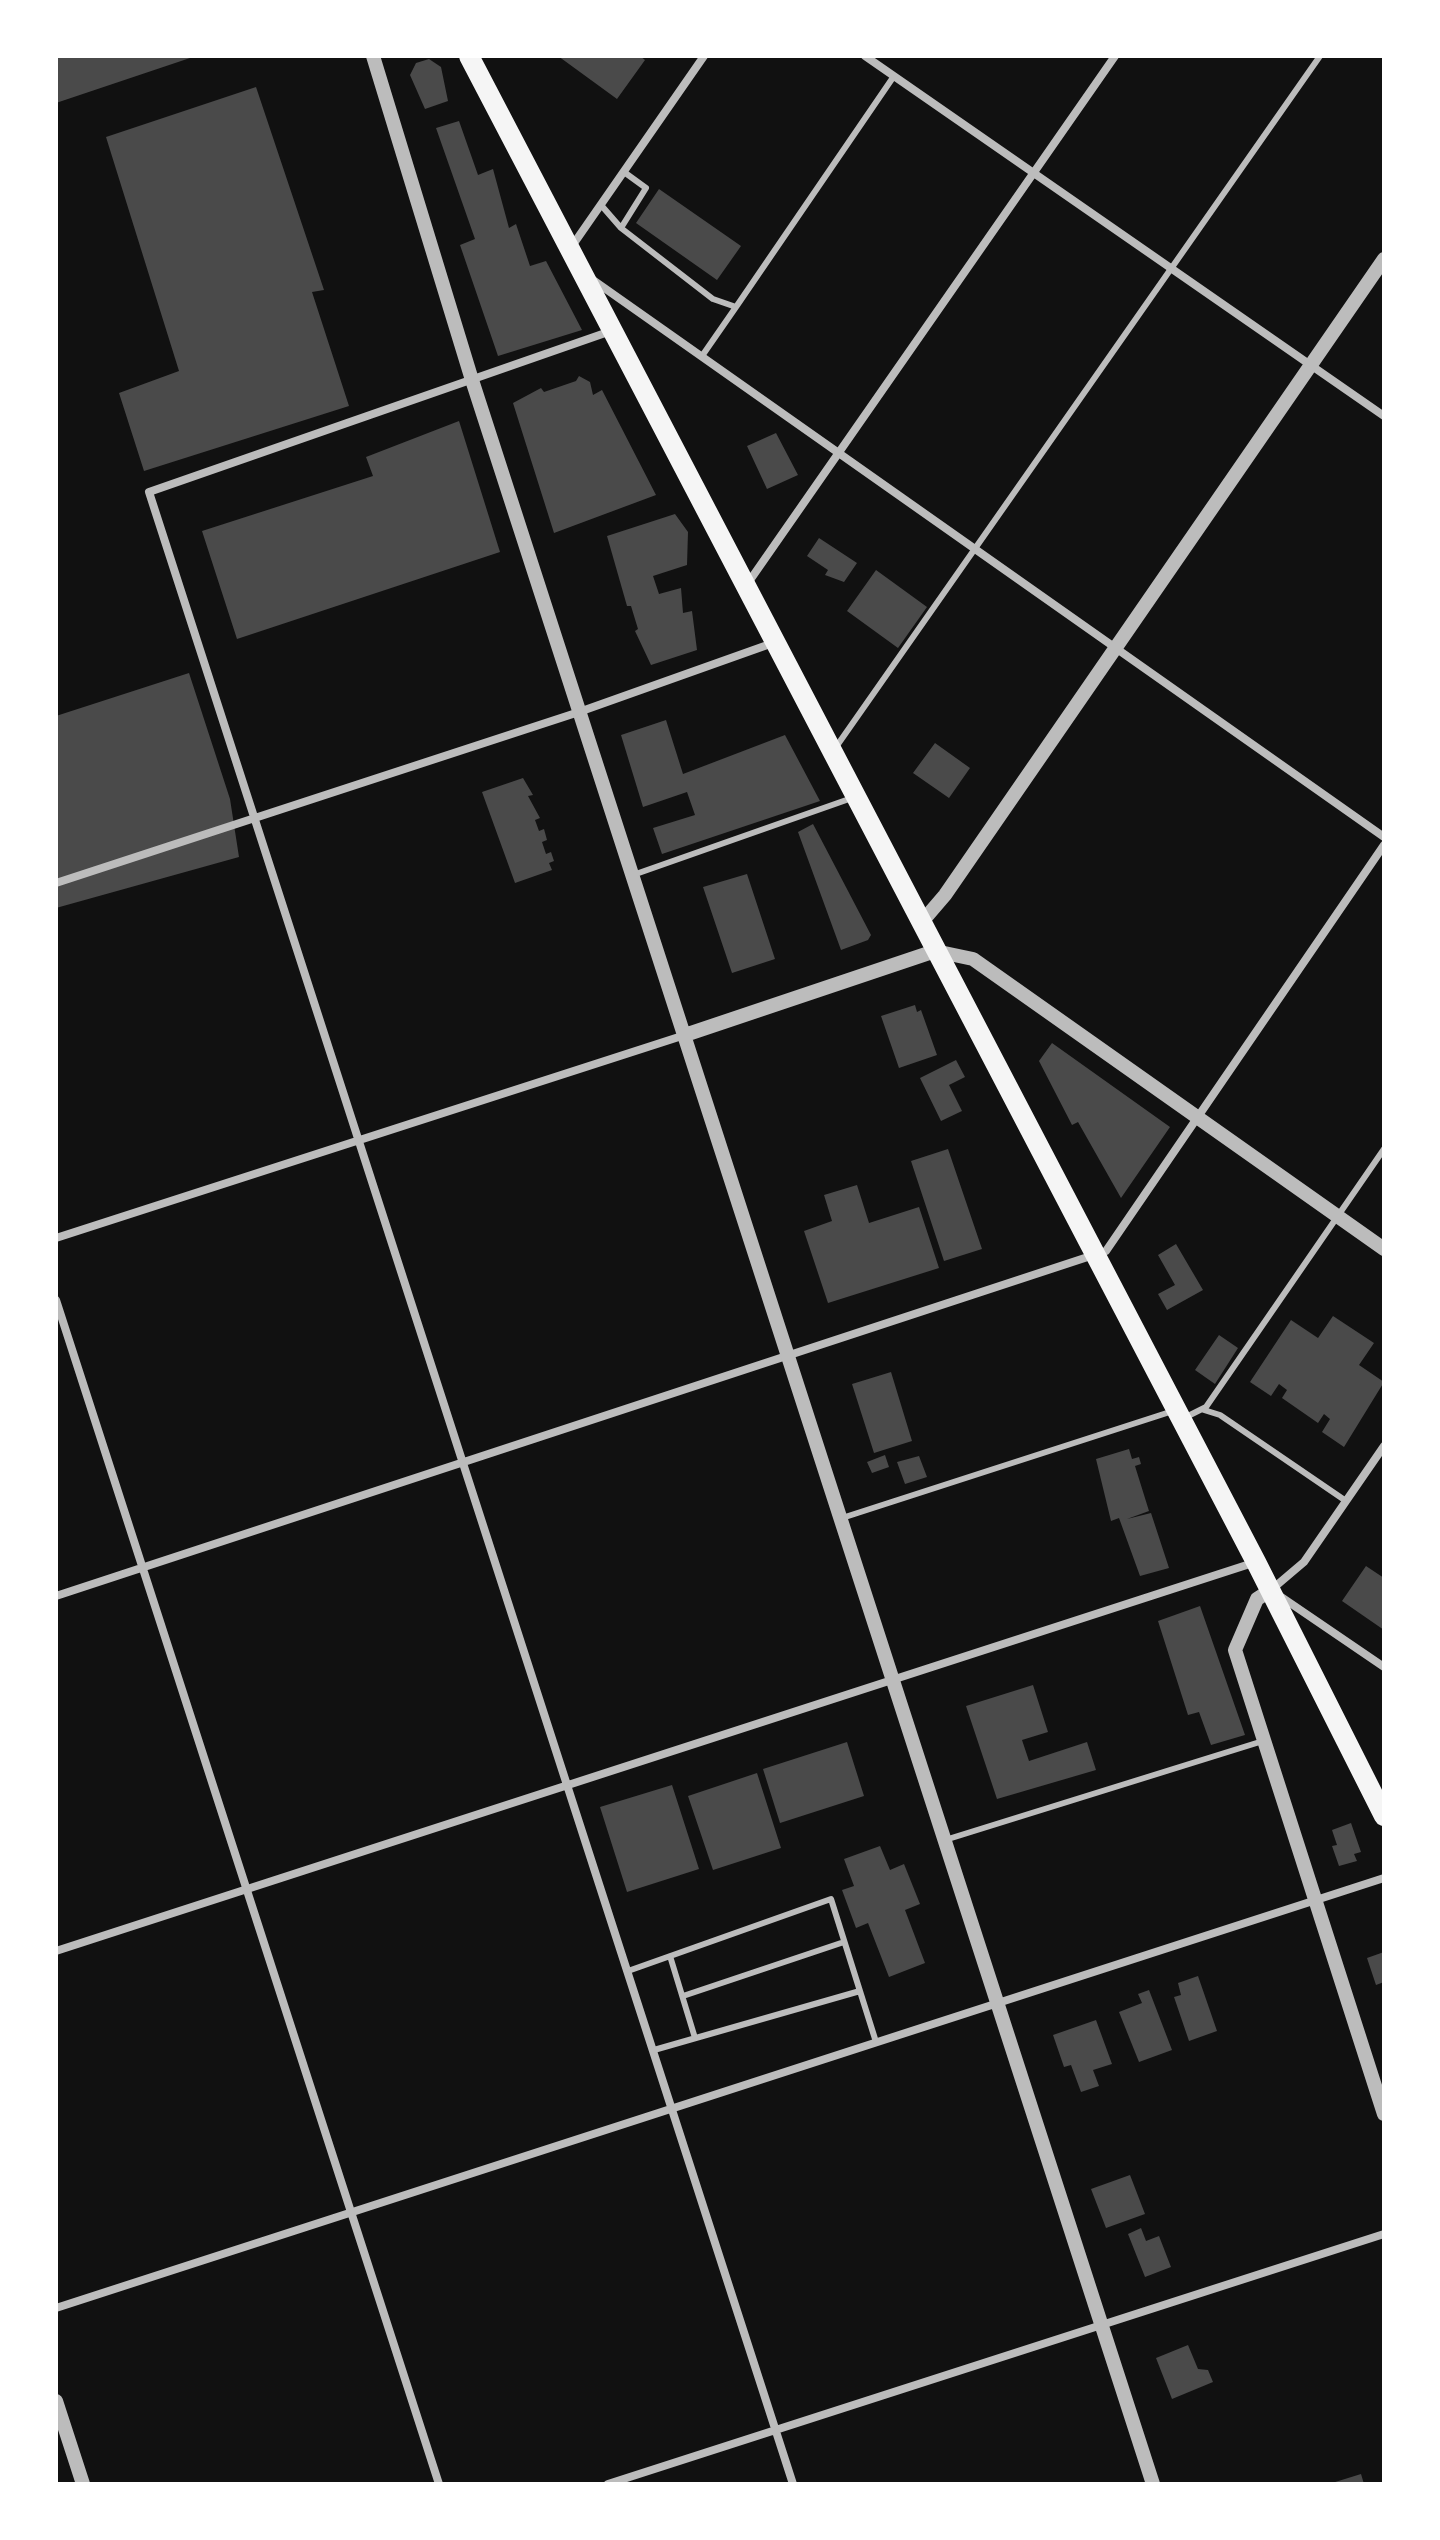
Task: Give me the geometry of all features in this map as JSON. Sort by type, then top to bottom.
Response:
[{"type":"main road","points":[[469,56],[1271,1590],[1384,1816]]},
{"type":"street","points":[[373,56],[472,380],[1153,2484]]},
{"type":"street","points":[[570,249],[704,56]]},
{"type":"street","points":[[865,56],[1384,416]]},
{"type":"street","points":[[745,587],[1115,56]]},
{"type":"street","points":[[921,923],[945,895],[1384,259]]},
{"type":"street","points":[[582,272],[1384,837]]},
{"type":"street","points":[[612,331],[149,492],[793,2484]]},
{"type":"street","points":[[56,883],[579,712],[774,643]]},
{"type":"street","points":[[56,1596],[1106,1251],[1384,845]]},
{"type":"street","points":[[56,1238],[935,951],[973,959],[1384,1249]]},
{"type":"street","points":[[56,1300],[439,2484]]},
{"type":"street","points":[[1384,1446],[1304,1562],[1257,1599],[1235,1650],[1384,2114]]},
{"type":"street","points":[[56,1951],[1256,1562]]},
{"type":"street","points":[[1271,1590],[1384,1667]]},
{"type":"street","points":[[56,2308],[1384,1878]]},
{"type":"street","points":[[608,2484],[1384,2234]]},
{"type":"street","points":[[56,2401],[83,2484]]},
{"type":"lane","points":[[832,753],[1320,56]]},
{"type":"lane","points":[[702,356],[894,76]]},
{"type":"lane","points":[[621,228],[646,188],[624,172]]},
{"type":"lane","points":[[601,205],[621,228],[713,299],[736,307]]},
{"type":"lane","points":[[633,875],[855,797]]},
{"type":"lane","points":[[1204,1410],[1384,1149]]},
{"type":"lane","points":[[842,1518],[1204,1410],[1220,1415],[1346,1501]]},
{"type":"lane","points":[[945,1840],[1265,1741]]},
{"type":"lane","points":[[628,1971],[831,1899],[876,2042]]},
{"type":"lane","points":[[683,1996],[844,1942]]},
{"type":"lane","points":[[670,1956],[695,2038]]},
{"type":"lane","points":[[654,2050],[860,1991]]},
{"type":"building","points":[[56,56],[193,56],[193,57],[56,103]]},
{"type":"building","points":[[558,56],[640,56],[645,60],[617,99]]},
{"type":"building","points":[[429,59],[441,67],[448,101],[425,109],[410,75],[416,63]]},
{"type":"building","points":[[256,87],[324,290],[312,292],[349,406],[144,471],[119,393],[179,371],[106,137]]},
{"type":"building","points":[[459,121],[478,175],[493,169],[509,228],[516,224],[530,266],[546,261],[582,330],[498,356],[460,245],[475,239],[436,128]]},
{"type":"building","points":[[659,189],[741,246],[717,280],[636,223]]},
{"type":"building","points":[[579,376],[590,382],[593,395],[602,390],[656,495],[554,533],[513,403],[541,388],[544,392],[576,381]]},
{"type":"building","points":[[459,421],[500,552],[237,639],[202,531],[373,476],[366,457]]},
{"type":"building","points":[[776,433],[798,475],[767,489],[747,446]]},
{"type":"building","points":[[675,514],[688,532],[687,565],[653,576],[659,594],[681,588],[683,613],[692,611],[697,650],[651,665],[635,631],[638,629],[631,606],[627,606],[607,536]]},
{"type":"building","points":[[819,538],[857,563],[844,582],[825,575],[828,570],[807,556]]},
{"type":"building","points":[[876,570],[927,607],[898,648],[847,611]]},
{"type":"building","points":[[189,673],[230,799],[239,857],[56,908],[56,716]]},
{"type":"building","points":[[666,720],[683,774],[785,735],[820,801],[662,854],[653,828],[695,815],[687,792],[643,807],[621,735]]},
{"type":"building","points":[[935,743],[970,768],[949,798],[913,773]]},
{"type":"building","points":[[523,778],[533,795],[528,796],[540,818],[535,820],[539,831],[544,829],[547,840],[542,842],[546,854],[551,852],[554,861],[549,863],[552,870],[515,883],[482,792]]},
{"type":"building","points":[[813,824],[871,935],[868,940],[841,950],[798,832]]},
{"type":"building","points":[[747,874],[775,959],[732,973],[703,887]]},
{"type":"building","points":[[915,1005],[917,1012],[921,1010],[937,1055],[899,1068],[881,1016]]},
{"type":"building","points":[[1052,1043],[1170,1127],[1121,1198],[1078,1122],[1072,1125],[1039,1061]]},
{"type":"building","points":[[956,1060],[965,1077],[949,1085],[962,1111],[941,1121],[920,1078]]},
{"type":"building","points":[[948,1149],[982,1249],[944,1261],[911,1161]]},
{"type":"building","points":[[857,1185],[869,1223],[919,1207],[939,1268],[828,1303],[804,1231],[832,1221],[824,1195]]},
{"type":"building","points":[[1176,1244],[1203,1290],[1167,1310],[1158,1294],[1175,1285],[1158,1255]]},
{"type":"building","points":[[1333,1316],[1374,1343],[1359,1365],[1384,1382],[1344,1447],[1322,1432],[1330,1419],[1324,1414],[1318,1423],[1282,1398],[1287,1390],[1279,1384],[1271,1396],[1250,1382],[1291,1320],[1318,1338]]},
{"type":"building","points":[[1219,1335],[1238,1348],[1215,1384],[1195,1370]]},
{"type":"building","points":[[891,1372],[912,1441],[874,1453],[852,1384]]},
{"type":"building","points":[[1129,1449],[1132,1459],[1139,1457],[1141,1464],[1135,1466],[1149,1511],[1127,1519],[1151,1513],[1169,1568],[1140,1576],[1119,1518],[1111,1521],[1096,1459]]},
{"type":"building","points":[[885,1455],[889,1467],[872,1473],[867,1462]]},
{"type":"building","points":[[919,1456],[927,1477],[905,1484],[897,1462]]},
{"type":"building","points":[[1366,1566],[1384,1578],[1384,1630],[1342,1601]]},
{"type":"building","points":[[1200,1606],[1245,1735],[1211,1745],[1199,1712],[1188,1715],[1158,1621]]},
{"type":"building","points":[[1033,1685],[1048,1732],[1022,1740],[1029,1761],[1087,1742],[1096,1770],[997,1799],[966,1706]]},
{"type":"building","points":[[847,1742],[864,1796],[780,1823],[763,1769]]},
{"type":"building","points":[[757,1773],[781,1848],[713,1870],[688,1796]]},
{"type":"building","points":[[672,1785],[699,1869],[627,1892],[600,1807]]},
{"type":"building","points":[[1351,1823],[1361,1852],[1354,1854],[1357,1861],[1339,1866],[1332,1846],[1337,1845],[1332,1830]]},
{"type":"building","points":[[880,1846],[890,1870],[904,1864],[920,1904],[905,1910],[925,1963],[889,1977],[868,1923],[856,1928],[842,1890],[854,1886],[844,1859]]},
{"type":"building","points":[[1384,1952],[1384,1982],[1376,1985],[1367,1958]]},
{"type":"building","points":[[1198,1976],[1217,2031],[1189,2041],[1174,1997],[1181,1995],[1178,1983]]},
{"type":"building","points":[[1149,1990],[1172,2050],[1139,2062],[1119,2012],[1142,2003],[1138,1994]]},
{"type":"building","points":[[1096,2020],[1112,2064],[1093,2070],[1099,2086],[1081,2092],[1071,2065],[1064,2067],[1053,2035]]},
{"type":"building","points":[[1130,2175],[1145,2214],[1106,2228],[1091,2189]]},
{"type":"building","points":[[1141,2228],[1146,2241],[1159,2236],[1171,2267],[1145,2277],[1128,2234]]},
{"type":"building","points":[[1188,2345],[1198,2369],[1208,2370],[1213,2382],[1172,2399],[1156,2358]]},
{"type":"building","points":[[1361,2474],[1364,2484],[1332,2484],[1332,2483]]}]
